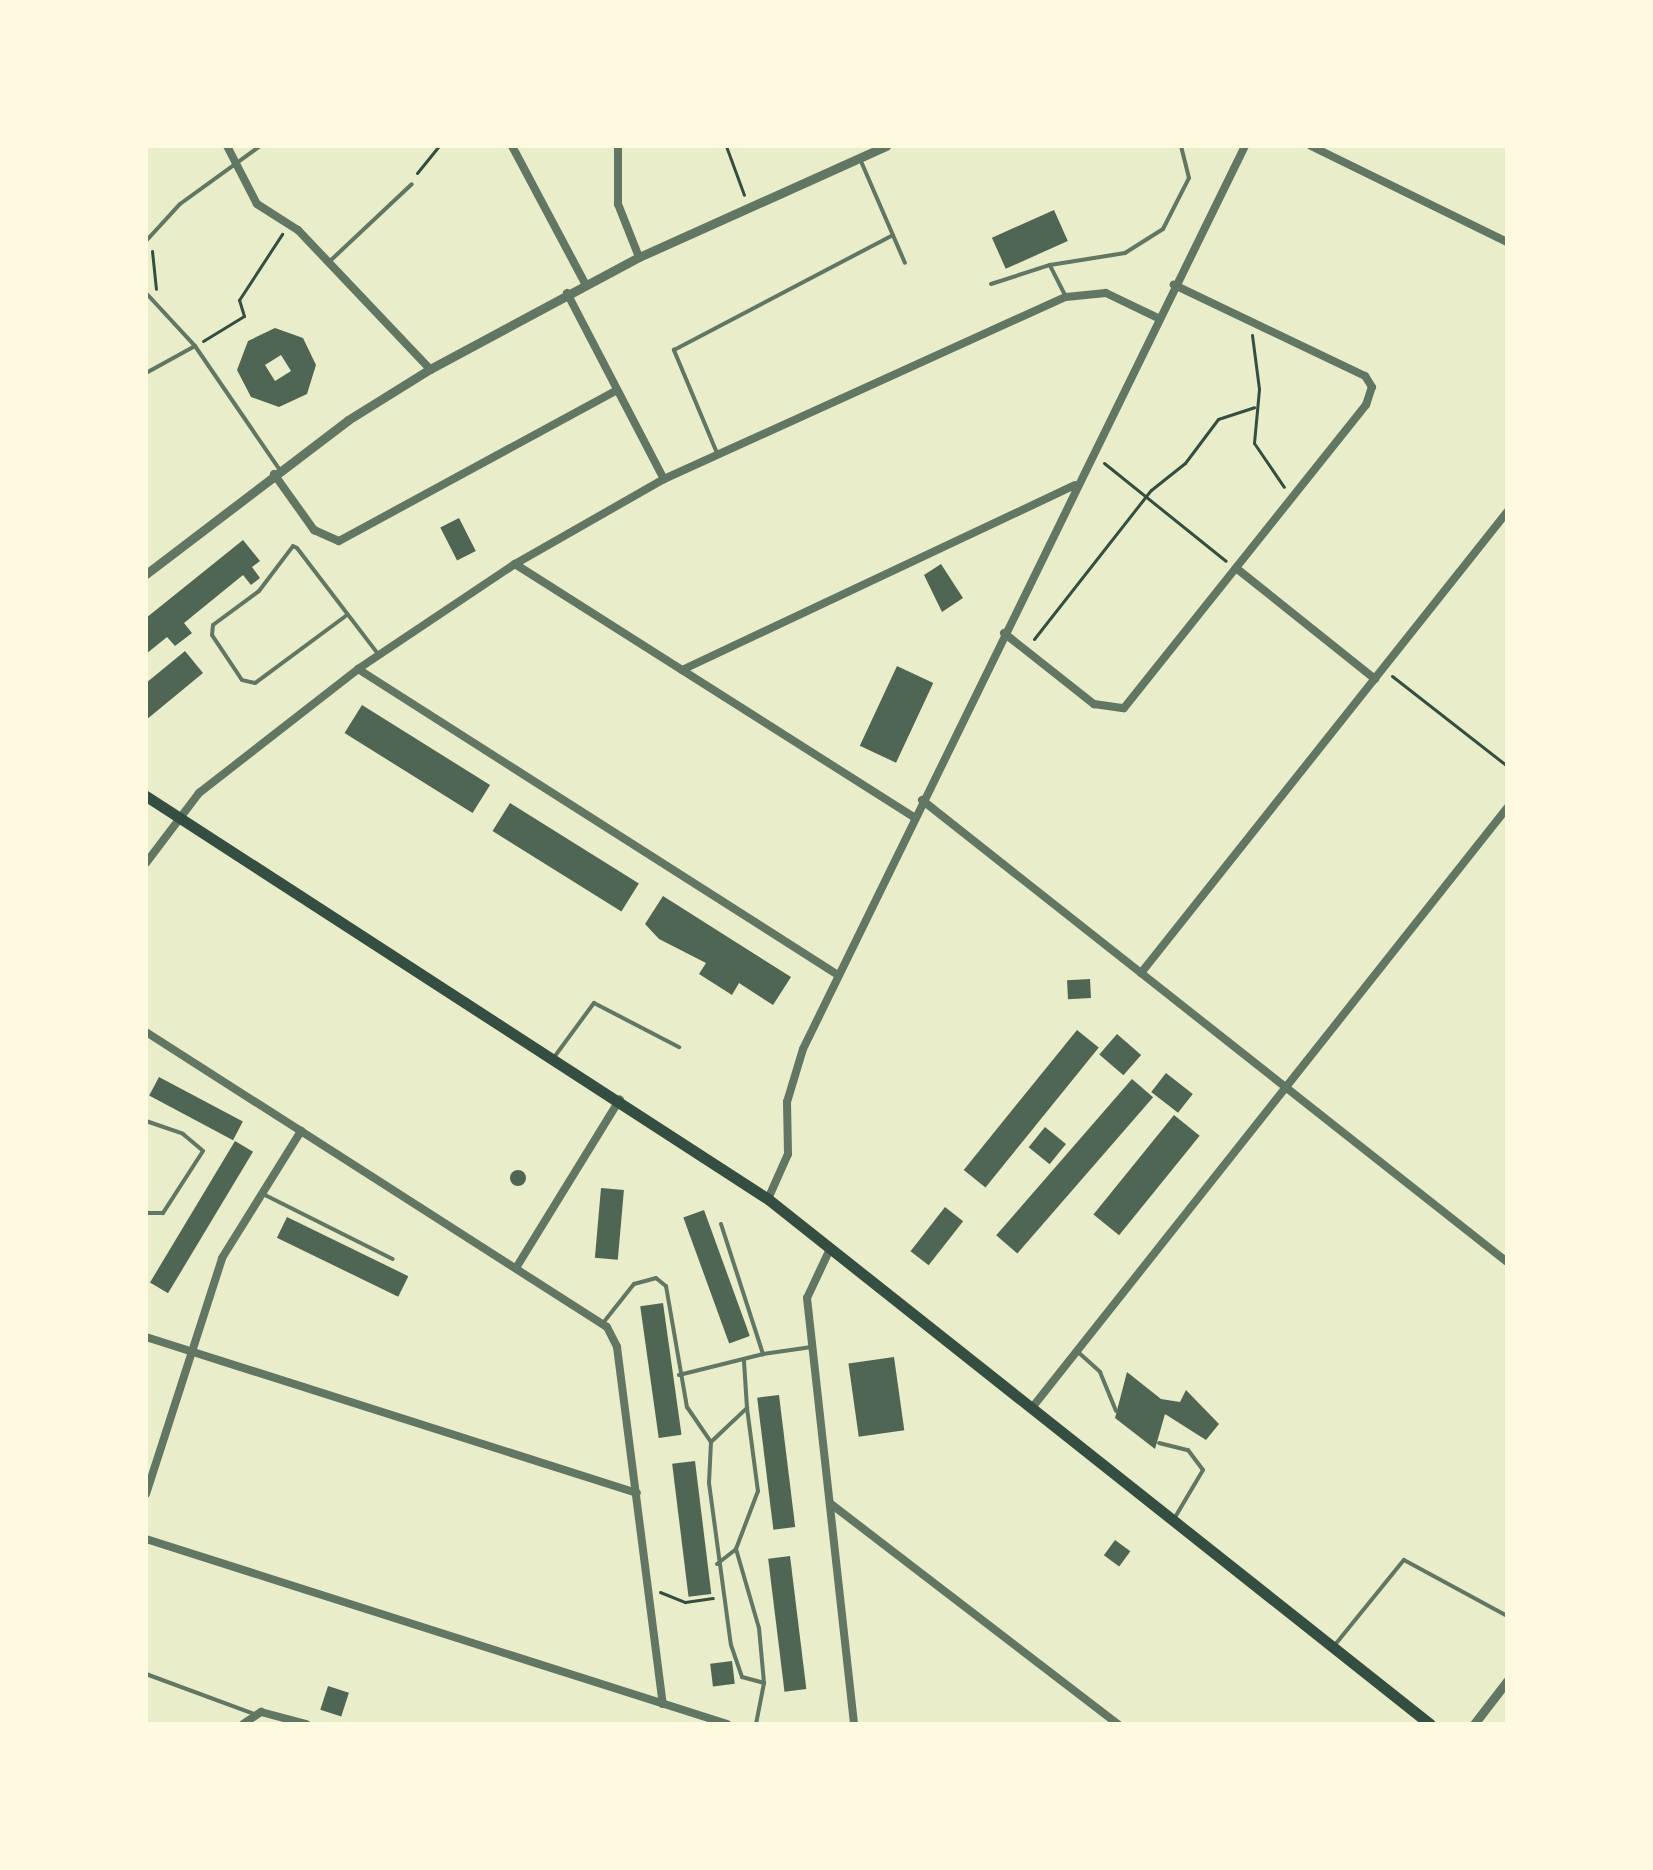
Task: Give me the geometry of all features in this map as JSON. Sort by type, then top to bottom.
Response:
[{"type":"main road","points":[[146,796],[620,1099],[768,1199],[1430,1724]]},
{"type":"street","points":[[227,146],[234,169],[257,204],[289,225],[430,369]]},
{"type":"street","points":[[512,146],[586,285]]},
{"type":"street","points":[[618,146],[618,204],[639,257]]},
{"type":"street","points":[[146,574],[277,472],[430,369],[639,257],[886,146]]},
{"type":"street","points":[[768,1199],[788,1154],[787,1102],[803,1049],[1075,485],[1245,146]]},
{"type":"street","points":[[1311,146],[1507,242]]},
{"type":"street","points":[[1004,633],[1094,704],[1124,708],[1354,424],[1372,387],[1365,376],[1174,285]]},
{"type":"street","points":[[567,293],[615,391],[664,479]]},
{"type":"street","points":[[146,863],[177,816],[378,654],[515,564],[664,479],[1066,297],[1106,293],[1158,318]]},
{"type":"street","points":[[277,472],[320,536],[339,541],[615,391]]},
{"type":"street","points":[[682,670],[1075,485]]},
{"type":"street","points":[[1141,973],[1507,512]]},
{"type":"street","points":[[515,564],[914,817]]},
{"type":"street","points":[[1236,568],[1375,679]]},
{"type":"street","points":[[358,669],[838,975]]},
{"type":"street","points":[[922,800],[1507,1262]]},
{"type":"street","points":[[1031,1409],[1507,808]]},
{"type":"street","points":[[146,1032],[603,1323],[617,1347],[663,1704]]},
{"type":"street","points":[[516,1268],[620,1099]]},
{"type":"street","points":[[146,1494],[222,1258],[301,1131]]},
{"type":"street","points":[[830,1249],[808,1286],[854,1724]]},
{"type":"street","points":[[146,1337],[637,1493]]},
{"type":"street","points":[[831,1504],[1118,1724]]},
{"type":"street","points":[[146,1539],[727,1724]]},
{"type":"street","points":[[1474,1724],[1507,1681]]},
{"type":"street","points":[[243,1724],[254,1714],[306,1724]]},
{"type":"lane","points":[[147,241],[180,204],[234,169],[260,146]]},
{"type":"lane","points":[[991,284],[1050,265],[1113,257],[1158,235],[1189,178],[1181,146]]},
{"type":"lane","points":[[859,158],[905,263]]},
{"type":"lane","points":[[328,263],[412,184]]},
{"type":"lane","points":[[717,453],[674,350],[893,235]]},
{"type":"lane","points":[[1050,265],[1066,297]]},
{"type":"lane","points":[[146,293],[154,296],[195,346],[277,472]]},
{"type":"lane","points":[[146,373],[195,346]]},
{"type":"lane","points":[[347,615],[255,683],[242,680],[211,631],[259,591],[289,547],[347,615],[378,654]]},
{"type":"lane","points":[[553,1058],[594,1003],[679,1047]]},
{"type":"lane","points":[[146,1121],[183,1134],[203,1151],[163,1213],[146,1213]]},
{"type":"lane","points":[[260,1193],[393,1259]]},
{"type":"lane","points":[[721,1224],[763,1354]]},
{"type":"lane","points":[[603,1323],[634,1284],[661,1280],[671,1300],[679,1375],[687,1407],[711,1442],[717,1564],[738,1670],[764,1683]]},
{"type":"lane","points":[[679,1375],[763,1354],[813,1346]]},
{"type":"lane","points":[[1078,1352],[1100,1372],[1116,1411]]},
{"type":"lane","points":[[717,1564],[736,1549],[758,1491],[744,1361]]},
{"type":"lane","points":[[711,1442],[747,1408]]},
{"type":"lane","points":[[1159,1443],[1188,1450],[1203,1470],[1172,1521]]},
{"type":"lane","points":[[736,1549],[756,1600],[764,1683],[756,1724]]},
{"type":"lane","points":[[1332,1648],[1404,1560],[1507,1616]]},
{"type":"lane","points":[[146,1674],[254,1714]]},
{"type":"path","points":[[412,184],[439,146]]},
{"type":"path","points":[[726,146],[748,208]]},
{"type":"path","points":[[195,346],[244,316],[239,300],[289,225]]},
{"type":"path","points":[[147,241],[154,296]]},
{"type":"path","points":[[1257,325],[1251,338],[1258,369],[1254,407],[1260,457],[1294,495]]},
{"type":"path","points":[[1025,650],[1146,496],[1185,463],[1226,411],[1254,407]]},
{"type":"path","points":[[1091,453],[1236,568]]},
{"type":"path","points":[[1383,669],[1507,766]]},
{"type":"path","points":[[650,1593],[685,1602],[721,1596]]},
{"type":"building","points":[[1054,210],[1068,241],[1006,269],[992,238]]},
{"type":"building","points":[[275,328],[303,338],[316,365],[307,394],[279,407],[251,397],[237,370],[248,341]],"holes":[[[281,355],[291,371],[275,381],[265,365]]]},
{"type":"building","points":[[459,518],[476,551],[457,561],[440,528]]},
{"type":"building","points":[[243,540],[260,561],[252,567],[260,578],[251,585],[243,575],[184,623],[192,633],[175,646],[167,637],[146,654],[146,618]]},
{"type":"building","points":[[941,564],[963,598],[942,612],[924,575]]},
{"type":"building","points":[[185,651],[203,673],[146,720],[146,683]]},
{"type":"building","points":[[897,666],[933,683],[896,763],[860,746]]},
{"type":"building","points":[[362,705],[490,785],[473,813],[345,733]]},
{"type":"building","points":[[510,803],[639,884],[621,912],[493,831]]},
{"type":"building","points":[[663,896],[791,977],[773,1005],[739,983],[732,995],[699,974],[706,963],[659,939],[645,924]]},
{"type":"building","points":[[1090,979],[1091,998],[1068,999],[1067,980]]},
{"type":"building","points":[[1077,1030],[1099,1048],[985,1188],[964,1170]]},
{"type":"building","points":[[1117,1034],[1141,1055],[1123,1075],[1099,1054]]},
{"type":"building","points":[[1166,1073],[1193,1094],[1178,1113],[1151,1092]]},
{"type":"building","points":[[159,1077],[243,1122],[233,1140],[149,1096]]},
{"type":"building","points":[[1132,1079],[1153,1097],[1017,1254],[996,1235]]},
{"type":"building","points":[[1174,1115],[1200,1136],[1119,1235],[1093,1214]]},
{"type":"building","points":[[1045,1127],[1066,1144],[1050,1164],[1029,1147]]},
{"type":"building","points":[[235,1141],[253,1152],[168,1293],[150,1282]]},
{"type":"building","points":[[515,1170],[521,1170],[526,1178],[524,1184],[515,1186],[510,1181],[510,1175]]},
{"type":"building","points":[[601,1188],[624,1190],[618,1260],[595,1258]]},
{"type":"building","points":[[945,1207],[963,1221],[929,1265],[911,1251]]},
{"type":"building","points":[[704,1210],[750,1336],[729,1343],[683,1218]]},
{"type":"building","points":[[287,1217],[408,1276],[398,1297],[277,1238]]},
{"type":"building","points":[[663,1303],[682,1435],[659,1438],[640,1306]]},
{"type":"building","points":[[894,1357],[904,1430],[859,1437],[848,1363]]},
{"type":"building","points":[[1127,1372],[1161,1399],[1180,1402],[1186,1390],[1219,1424],[1206,1440],[1165,1414],[1155,1449],[1115,1418]]},
{"type":"building","points":[[779,1395],[795,1527],[773,1530],[757,1398]]},
{"type":"building","points":[[695,1461],[711,1594],[689,1597],[672,1464]]},
{"type":"building","points":[[1115,1540],[1130,1551],[1119,1567],[1104,1555]]},
{"type":"building","points":[[790,1556],[806,1689],[784,1692],[768,1559]]},
{"type":"building","points":[[732,1661],[735,1684],[713,1687],[710,1664]]},
{"type":"building","points":[[328,1686],[349,1693],[341,1717],[320,1710]]}]
